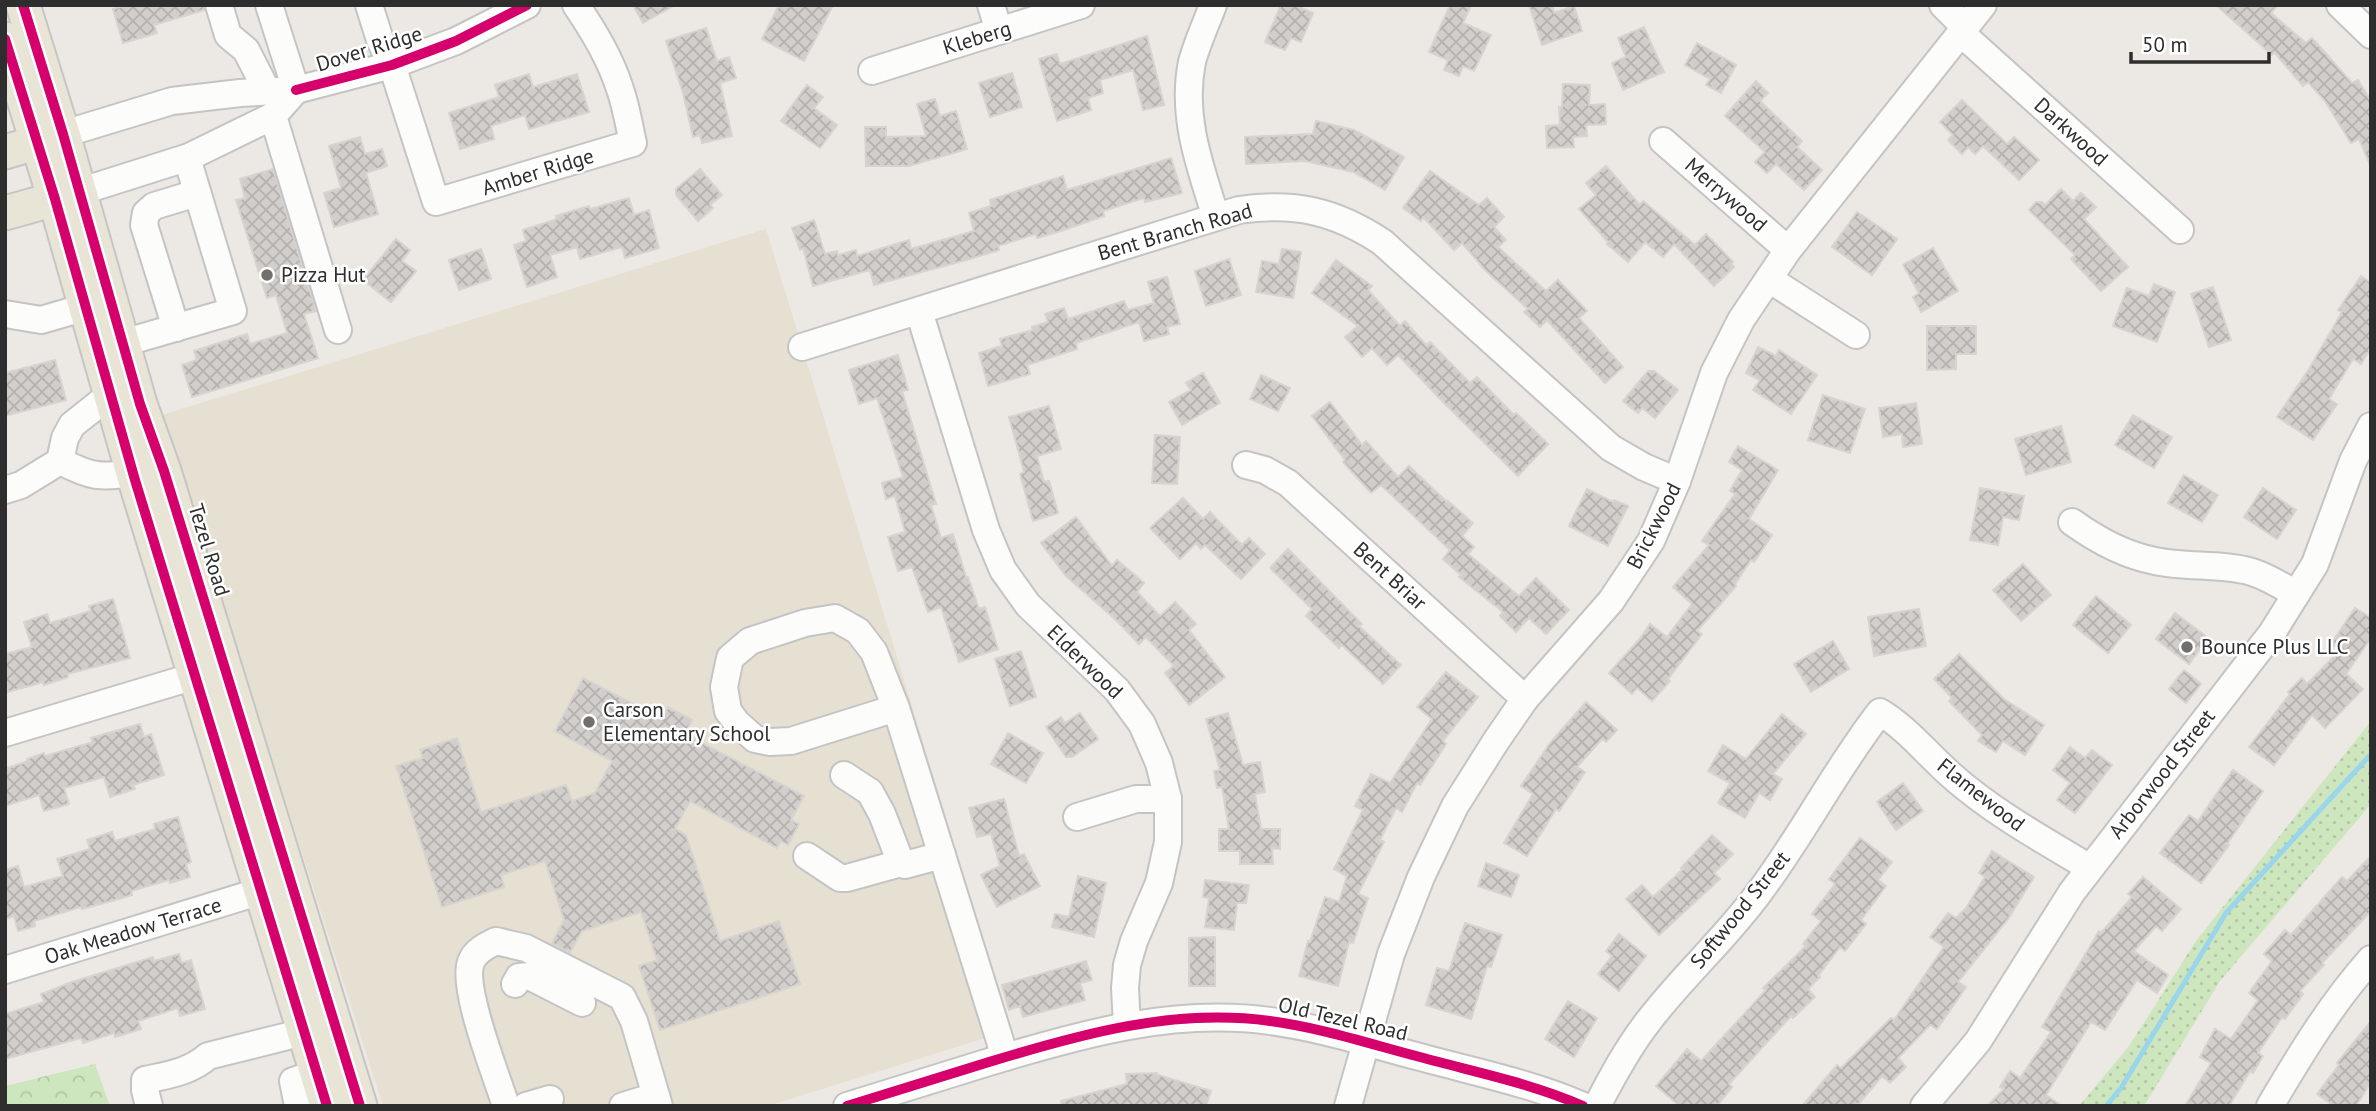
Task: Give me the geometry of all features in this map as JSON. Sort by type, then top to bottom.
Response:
[{"type":"main road","name":"Tezel Road","points":[[23,5],[50,138],[68,195],[123,343],[140,404],[169,484],[360,1106]]},
{"type":"main road","name":"Tezel Road","points":[[5,39],[50,138]]},
{"type":"main road","points":[[5,152],[50,138]]},
{"type":"main road","name":"Tezel Road","points":[[68,195],[86,307],[195,676],[327,1106]]},
{"type":"main road","points":[[5,213],[68,195]]},
{"type":"street","points":[[219,5],[228,35],[246,50],[270,103],[338,330]]},
{"type":"street","points":[[269,5],[296,89]]},
{"type":"street","points":[[369,5],[380,40],[392,65]]},
{"type":"street","name":"Dover Ridge","points":[[68,195],[187,158],[296,89],[392,65],[456,41],[527,5]]},
{"type":"street","name":"Amber Ridge","points":[[392,65],[436,202],[633,143],[620,90],[610,63],[598,38],[576,5]]},
{"type":"street","points":[[991,5],[999,31]]},
{"type":"street","name":"Kleberg","points":[[872,71],[1081,5]]},
{"type":"street","points":[[1213,5],[1192,63],[1188,111],[1196,155],[1216,217]]},
{"type":"street","name":"Darkwood","points":[[1943,5],[1964,31],[2180,230]]},
{"type":"street","name":"Brickwood","points":[[1348,1106],[1391,954],[1436,842],[1469,784],[1525,699],[1611,601],[1651,541],[1677,481],[1714,373],[1741,320],[1788,250],[1983,5]]},
{"type":"street","points":[[2340,5],[2371,35]]},
{"type":"street","name":"Dover Ridge","points":[[50,138],[172,101],[270,103]]},
{"type":"street","name":"Merrywood","points":[[1663,141],[1788,250]]},
{"type":"street","points":[[123,343],[233,311],[187,158]]},
{"type":"street","points":[[176,328],[144,225],[146,214],[154,206],[197,193]]},
{"type":"street","name":"Bent Branch Road","points":[[802,347],[1216,217],[1262,207],[1297,207],[1331,215],[1363,229],[1382,242],[1611,448],[1644,467],[1677,481]]},
{"type":"street","points":[[1769,279],[1856,335]]},
{"type":"street","points":[[5,314],[41,320],[86,307]]},
{"type":"street","name":"Elderwood","points":[[919,311],[986,530],[1003,570],[1028,606],[1117,690],[1130,706],[1152,743],[1159,763],[1168,799],[1168,842],[1159,883],[1134,941],[1128,965],[1125,988],[1127,1025]]},
{"type":"street","points":[[5,490],[21,485],[60,461],[65,438],[72,425],[111,394]]},
{"type":"street","name":"Arborwood Street","points":[[1924,1106],[1978,1041],[2072,892],[2272,633],[2315,564],[2353,461],[2371,426]]},
{"type":"street","points":[[60,461],[81,472],[101,477],[134,473]]},
{"type":"street","name":"Bent Briar","points":[[1246,465],[1265,470],[1288,483],[1525,699]]},
{"type":"street","points":[[2071,522],[2091,536],[2131,555],[2177,565],[2254,573],[2296,594]]},
{"type":"street","points":[[896,708],[791,741],[770,742],[755,739],[728,711],[724,687],[730,658],[750,641],[805,623],[835,618],[858,631],[874,652],[896,708],[1005,1057]]},
{"type":"street","points":[[5,733],[195,676]]},
{"type":"street","name":"Flamewood","points":[[1880,712],[1898,723],[1951,775],[1998,814],[2090,868]]},
{"type":"street","name":"Softwood Street","points":[[1597,1106],[1620,1063],[1646,1024],[1744,913],[1770,879],[1855,745],[1880,712]]},
{"type":"street","points":[[844,775],[870,792],[882,814],[901,863]]},
{"type":"street","points":[[1077,817],[1136,799],[1168,799]]},
{"type":"street","points":[[807,856],[840,878],[847,878],[942,855]]},
{"type":"street","name":"Oak Meadow Terrace","points":[[5,970],[261,891]]},
{"type":"street","points":[[506,1106],[471,995],[471,963],[481,949],[496,941],[526,948],[622,997],[634,1021],[657,1101],[623,1106]]},
{"type":"street","points":[[2271,1105],[2294,1064],[2336,1002],[2371,959]]},
{"type":"street","points":[[515,984],[519,977],[529,976],[582,1003]]},
{"type":"street","name":"Old Tezel Road","points":[[847,1106],[1050,1043],[1127,1025],[1163,1020],[1216,1018],[1268,1021],[1320,1030],[1541,1090],[1583,1106]]},
{"type":"street","points":[[149,1106],[145,1080],[180,1072],[198,1065],[208,1056],[304,1032]]},
{"type":"street","points":[[298,1106],[293,1081],[317,1073]]},
{"type":"shaded area","name":"Carson Elementary School","points":[[766,229],[1011,1030],[768,1106],[383,1106],[162,415]]},
{"type":"green space","points":[[2371,721],[2371,804],[2220,981],[2144,1106],[2079,1106],[2129,1046],[2196,941]]},
{"type":"green space","points":[[95,1064],[110,1106],[5,1106],[5,1086]]},
{"type":"building","points":[[126,5],[204,5],[204,10],[154,25],[157,33],[123,43],[113,9]]},
{"type":"building","points":[[633,5],[675,5],[643,23]]},
{"type":"building","points":[[779,5],[833,5],[804,61],[762,39]]},
{"type":"building","points":[[1281,5],[1294,5],[1313,13],[1301,42],[1291,38],[1285,50],[1265,42]]},
{"type":"building","points":[[1450,5],[1471,5],[1463,23],[1491,35],[1474,71],[1463,66],[1459,76],[1444,70],[1448,60],[1429,52]]},
{"type":"building","points":[[1529,5],[1552,5],[1554,13],[1574,6],[1582,31],[1542,45]]},
{"type":"building","points":[[2216,5],[2278,5],[2271,13],[2306,43],[2312,38],[2352,83],[2358,80],[2371,101],[2371,167],[2359,139],[2351,143],[2325,101],[2308,82],[2303,86],[2274,52],[2272,55]]},
{"type":"building","points":[[1644,27],[1664,72],[1623,90],[1612,63],[1626,57],[1618,38]]},
{"type":"building","points":[[706,28],[717,61],[729,57],[736,78],[720,83],[732,136],[702,143],[700,135],[693,137],[683,93],[666,41]]},
{"type":"building","points":[[1147,36],[1164,105],[1143,110],[1133,70],[1100,80],[1103,93],[1088,98],[1091,110],[1057,121],[1039,59],[1057,54],[1060,64]]},
{"type":"building","points":[[1697,43],[1736,65],[1721,93],[1706,85],[1710,79],[1685,65]]},
{"type":"building","points":[[1012,73],[1022,107],[990,117],[979,83]]},
{"type":"building","points":[[529,74],[533,87],[577,74],[589,112],[529,129],[525,115],[491,126],[494,139],[460,149],[449,113],[499,97],[495,85]]},
{"type":"building","points":[[1756,81],[1768,93],[1760,101],[1802,141],[1797,147],[1822,170],[1804,190],[1776,164],[1767,173],[1755,162],[1765,152],[1725,116]]},
{"type":"building","points":[[1563,84],[1590,85],[1589,105],[1605,104],[1606,124],[1586,125],[1587,136],[1573,137],[1574,147],[1547,148],[1546,126],[1560,125],[1559,107],[1562,107]]},
{"type":"building","points":[[807,85],[823,97],[814,108],[837,125],[820,148],[781,121]]},
{"type":"building","points":[[935,99],[940,116],[956,111],[967,149],[909,166],[866,166],[865,127],[886,127],[886,137],[926,136],[917,104]]},
{"type":"building","points":[[1962,100],[2007,144],[2014,137],[2039,160],[2019,180],[1983,146],[1975,154],[1968,147],[1962,154],[1948,140],[1953,135],[1940,122]]},
{"type":"building","points":[[1316,121],[1354,130],[1404,157],[1385,190],[1353,172],[1305,161],[1246,164],[1245,137],[1313,134]]},
{"type":"building","points":[[360,137],[365,154],[382,149],[387,166],[366,173],[378,214],[334,227],[324,193],[341,188],[329,146]]},
{"type":"building","points":[[1171,158],[1182,193],[1145,202],[1144,198],[1103,211],[1104,216],[1061,231],[1037,238],[1036,234],[998,246],[999,250],[874,285],[870,270],[813,286],[803,248],[800,250],[792,228],[814,220],[825,254],[837,251],[838,255],[856,250],[857,256],[909,240],[911,249],[974,231],[969,213],[991,206],[990,200],[1063,176],[1067,190]]},
{"type":"building","points":[[1606,166],[1640,205],[1643,201],[1695,245],[1706,234],[1733,262],[1731,264],[1734,267],[1714,286],[1674,244],[1663,257],[1645,242],[1628,262],[1607,244],[1579,209],[1596,195],[1586,183]]},
{"type":"building","points":[[273,169],[316,311],[304,314],[318,358],[192,397],[182,365],[197,360],[194,351],[247,334],[250,344],[287,333],[276,295],[267,298],[236,200],[245,198],[240,179]]},
{"type":"building","points":[[700,169],[722,195],[710,205],[713,208],[698,221],[676,195],[676,189]]},
{"type":"building","points":[[1430,171],[1479,205],[1487,198],[1504,217],[1494,227],[1506,240],[1498,247],[1546,291],[1558,280],[1587,311],[1579,318],[1623,367],[1605,383],[1547,320],[1540,327],[1524,312],[1528,309],[1486,271],[1462,243],[1454,250],[1423,217],[1421,221],[1403,208]]},
{"type":"building","points":[[2061,189],[2073,201],[2081,193],[2096,207],[2084,219],[2128,267],[2101,291],[2071,259],[2075,255],[2029,210],[2036,202],[2045,205]]},
{"type":"building","points":[[629,198],[634,215],[649,210],[659,248],[625,258],[622,247],[580,259],[577,247],[550,255],[557,277],[527,287],[514,245],[526,241],[523,230],[589,206],[590,209]]},
{"type":"building","points":[[1857,212],[1897,239],[1872,275],[1832,247]]},
{"type":"building","points":[[396,239],[410,250],[402,261],[416,271],[391,302],[363,280]]},
{"type":"building","points":[[1933,248],[1958,291],[1921,312],[1913,297],[1919,293],[1903,265]]},
{"type":"building","points":[[481,249],[491,279],[459,290],[449,260]]},
{"type":"building","points":[[1282,249],[1301,252],[1293,298],[1256,292],[1262,261],[1279,264]]},
{"type":"building","points":[[1229,259],[1241,295],[1206,306],[1195,271]]},
{"type":"building","points":[[1336,260],[1372,286],[1368,290],[1400,326],[1405,321],[1426,345],[1430,342],[1470,383],[1477,377],[1514,415],[1516,413],[1548,444],[1518,476],[1398,355],[1387,365],[1372,348],[1362,357],[1345,337],[1358,326],[1312,293]]},
{"type":"building","points":[[2361,276],[2371,283],[2371,348],[2361,364],[2353,359],[2329,399],[2337,404],[2313,440],[2277,417],[2309,369],[2342,312],[2338,310]]},
{"type":"building","points":[[1167,277],[1180,324],[1167,327],[1169,334],[1144,341],[1139,322],[1076,343],[1077,349],[1027,365],[1030,374],[988,386],[979,353],[1002,346],[1000,339],[1033,330],[1032,327],[1048,322],[1045,314],[1064,308],[1068,319],[1124,301],[1128,310],[1154,303],[1148,282]]},
{"type":"building","points":[[2154,284],[2175,292],[2157,342],[2113,326],[2127,288],[2149,296]]},
{"type":"building","points":[[2213,287],[2231,340],[2209,347],[2191,294]]},
{"type":"building","points":[[1927,326],[1976,326],[1976,354],[1956,354],[1956,369],[1927,370]]},
{"type":"building","points":[[1758,347],[1776,356],[1779,350],[1817,375],[1791,414],[1753,390],[1760,380],[1746,373]]},
{"type":"building","points":[[898,355],[908,390],[902,391],[936,504],[931,505],[941,538],[953,534],[966,577],[979,609],[985,607],[998,649],[959,662],[941,607],[928,612],[912,567],[898,571],[888,537],[905,532],[895,496],[886,499],[882,483],[903,477],[877,398],[859,404],[849,370]]},
{"type":"building","points":[[55,360],[66,400],[5,416],[5,373]]},
{"type":"building","points":[[1648,371],[1654,371],[1678,390],[1655,418],[1642,408],[1638,413],[1623,401]]},
{"type":"building","points":[[1203,373],[1220,403],[1182,425],[1169,402],[1191,390],[1186,383]]},
{"type":"building","points":[[1261,375],[1290,388],[1278,411],[1250,399]]},
{"type":"building","points":[[1823,395],[1865,409],[1850,453],[1808,440]]},
{"type":"building","points":[[1330,402],[1362,445],[1366,441],[1398,477],[1409,466],[1473,523],[1462,536],[1474,547],[1468,554],[1519,596],[1536,578],[1569,610],[1546,634],[1529,618],[1516,632],[1500,616],[1503,612],[1459,577],[1461,575],[1443,559],[1450,550],[1381,485],[1371,493],[1343,462],[1345,460],[1312,416]]},
{"type":"building","points":[[1916,403],[1922,444],[1903,447],[1902,434],[1883,437],[1879,408]]},
{"type":"building","points":[[1049,406],[1061,449],[1037,456],[1044,482],[1049,481],[1058,513],[1033,521],[1020,474],[1024,472],[1009,417]]},
{"type":"building","points":[[2133,415],[2172,437],[2154,468],[2115,445]]},
{"type":"building","points":[[2061,426],[2071,462],[2026,475],[2015,439]]},
{"type":"building","points":[[1155,435],[1180,437],[1177,484],[1152,483]]},
{"type":"building","points":[[1738,446],[1778,470],[1749,519],[1772,535],[1754,562],[1751,560],[1736,586],[1697,631],[1702,634],[1668,679],[1670,681],[1652,701],[1637,688],[1632,694],[1609,673],[1650,624],[1667,637],[1692,604],[1673,587],[1709,545],[1702,541],[1735,494],[1730,491],[1742,470],[1729,462]]},
{"type":"building","points":[[2184,475],[2218,495],[2202,522],[2168,503]]},
{"type":"building","points":[[1980,488],[2024,496],[2019,520],[2003,517],[1998,545],[1970,540]]},
{"type":"building","points":[[2263,488],[2296,510],[2277,539],[2244,517]]},
{"type":"building","points":[[1587,489],[1628,506],[1608,546],[1569,526]]},
{"type":"building","points":[[1183,498],[1203,519],[1210,512],[1242,545],[1249,538],[1265,554],[1241,579],[1205,545],[1201,549],[1196,543],[1180,559],[1150,528]]},
{"type":"building","points":[[1076,517],[1112,566],[1117,560],[1144,583],[1137,592],[1160,616],[1175,602],[1196,624],[1189,630],[1225,677],[1189,705],[1165,673],[1174,666],[1146,637],[1139,644],[1066,576],[1041,543]]},
{"type":"building","points":[[1288,549],[1362,624],[1359,626],[1401,665],[1383,684],[1342,645],[1339,648],[1306,616],[1312,609],[1270,568]]},
{"type":"building","points":[[2023,564],[2051,595],[2021,621],[1993,590]]},
{"type":"building","points":[[2096,596],[2131,625],[2108,653],[2073,625]]},
{"type":"building","points":[[113,599],[130,658],[67,674],[68,677],[44,685],[43,682],[8,692],[5,681],[5,654],[32,647],[24,622],[47,614],[50,623],[91,611],[89,606]]},
{"type":"building","points":[[2355,608],[2371,618],[2371,638],[2346,674],[2363,689],[2325,728],[2312,715],[2274,765],[2249,747],[2290,694],[2288,692],[2302,678],[2307,684],[2340,650],[2331,644]]},
{"type":"building","points":[[1919,609],[1926,646],[1874,656],[1868,617]]},
{"type":"building","points":[[2175,613],[2208,638],[2189,664],[2156,639]]},
{"type":"building","points":[[1833,641],[1849,669],[1811,692],[1794,664]]},
{"type":"building","points":[[1021,651],[1036,697],[1010,706],[995,659]]},
{"type":"building","points":[[1959,654],[2004,699],[2044,725],[2025,755],[2003,741],[1996,752],[1978,741],[1982,735],[1949,701],[1952,698],[1934,679]]},
{"type":"building","points":[[2184,670],[2201,684],[2186,703],[2169,689]]},
{"type":"building","points":[[1446,672],[1478,697],[1443,741],[1446,744],[1420,785],[1417,783],[1402,812],[1396,808],[1380,840],[1384,842],[1358,894],[1368,898],[1353,943],[1349,942],[1338,986],[1299,976],[1308,941],[1310,942],[1325,897],[1339,902],[1347,876],[1334,869],[1363,810],[1355,806],[1371,774],[1390,783],[1432,719],[1417,707]]},
{"type":"building","points":[[583,678],[662,719],[668,707],[692,720],[685,734],[804,796],[791,820],[799,824],[788,845],[781,841],[777,848],[690,801],[675,829],[686,835],[720,941],[779,921],[800,984],[660,1030],[639,966],[657,960],[641,912],[582,931],[570,953],[552,943],[564,920],[545,861],[501,875],[504,887],[442,907],[396,766],[423,758],[420,750],[457,738],[481,812],[566,785],[572,801],[595,793],[612,761],[555,731]]},
{"type":"building","points":[[1586,702],[1617,730],[1606,742],[1602,739],[1577,767],[1585,772],[1559,811],[1556,809],[1527,856],[1504,843],[1533,794],[1521,786],[1550,743]]},
{"type":"building","points":[[1080,713],[1098,739],[1072,757],[1066,757],[1046,727],[1061,717],[1065,723]]},
{"type":"building","points":[[1228,713],[1243,765],[1260,762],[1265,792],[1255,794],[1261,829],[1280,829],[1280,849],[1272,848],[1273,864],[1240,864],[1240,851],[1219,851],[1219,829],[1229,829],[1222,787],[1217,788],[1214,771],[1220,770],[1206,719]]},
{"type":"building","points":[[1782,714],[1806,734],[1773,774],[1782,779],[1770,800],[1759,793],[1745,818],[1718,803],[1730,783],[1708,771],[1723,745],[1746,759]]},
{"type":"building","points":[[140,724],[144,737],[151,734],[164,775],[133,785],[135,789],[110,797],[104,777],[64,788],[69,804],[44,811],[39,795],[5,806],[5,769],[44,753],[45,756],[93,742],[91,738]]},
{"type":"building","points":[[1008,733],[1043,753],[1026,783],[991,764]]},
{"type":"building","points":[[2070,747],[2085,758],[2092,750],[2112,765],[2075,813],[2057,800],[2070,783],[2053,770]]},
{"type":"building","points":[[2233,770],[2263,791],[2201,883],[2160,853],[2189,815],[2198,821]]},
{"type":"building","points":[[1903,783],[1923,811],[1896,830],[1877,802]]},
{"type":"building","points":[[1004,799],[1019,856],[1024,854],[1040,886],[997,907],[981,875],[1000,866],[991,834],[977,837],[969,808]]},
{"type":"building","points":[[178,817],[191,862],[186,864],[190,877],[170,883],[169,880],[131,891],[132,895],[34,921],[35,926],[18,931],[14,916],[5,919],[5,870],[18,866],[24,887],[63,876],[57,859],[90,849],[87,840],[112,832],[115,841],[155,829],[154,824]]},
{"type":"building","points":[[1712,835],[1733,854],[1714,873],[1720,879],[1659,935],[1626,899],[1642,885],[1653,897],[1683,869],[1681,868]]},
{"type":"building","points":[[1860,838],[1892,862],[1878,880],[1886,886],[1861,920],[1866,924],[1845,951],[1840,947],[1818,976],[1820,977],[1808,989],[1815,997],[1793,1018],[1791,1016],[1729,1084],[1732,1087],[1717,1106],[1680,1106],[1656,1086],[1687,1049],[1701,1061],[1766,990],[1763,988],[1806,946],[1803,944],[1821,921],[1812,914],[1835,884],[1829,879]]},
{"type":"building","points":[[1992,851],[2034,877],[2008,919],[1958,982],[1966,987],[1937,1029],[1930,1025],[1898,1058],[1906,1067],[1890,1083],[1882,1076],[1857,1106],[1802,1106],[1837,1065],[1841,1068],[1891,1018],[1894,1020],[1944,947],[1930,937],[1948,913],[1956,918],[1966,908],[1985,877],[1979,873]]},
{"type":"building","points":[[2371,856],[2371,911],[2322,963],[2324,965],[2300,991],[2303,994],[2285,1019],[2282,1017],[2258,1053],[2263,1056],[2253,1073],[2250,1071],[2229,1106],[2185,1106],[2211,1063],[2200,1057],[2215,1029],[2231,1039],[2258,1000],[2249,993],[2272,961],[2264,954],[2285,930],[2291,935],[2342,877],[2347,881]]},
{"type":"building","points":[[1486,863],[1519,875],[1511,897],[1478,886]]},
{"type":"building","points":[[1078,876],[1106,883],[1094,937],[1052,927],[1055,914],[1069,917]]},
{"type":"building","points":[[2143,877],[2181,909],[2162,931],[2156,926],[2134,951],[2168,975],[2157,993],[2137,980],[2105,1030],[2091,1022],[2046,1095],[2062,1106],[1987,1106],[2004,1089],[2000,1087],[2010,1071],[2020,1078],[2051,1032],[2042,1027],[2099,931],[2101,933],[2132,897],[2128,894]]},
{"type":"building","points":[[1205,880],[1249,885],[1246,903],[1237,903],[1234,930],[1205,927],[1209,898],[1203,897]]},
{"type":"building","points":[[1465,923],[1502,935],[1491,967],[1487,966],[1471,1019],[1426,1005],[1437,968],[1449,971]]},
{"type":"building","points":[[1619,934],[1646,956],[1619,991],[1598,974],[1612,956],[1606,951]]},
{"type":"building","points":[[1215,937],[1215,986],[1189,986],[1189,938]]},
{"type":"building","points":[[179,954],[182,963],[191,960],[205,1009],[180,1016],[178,1008],[138,1021],[141,1029],[115,1037],[114,1033],[83,1043],[81,1038],[5,1059],[5,1014],[44,1002],[41,994],[72,982],[153,957],[154,961]]},
{"type":"building","points":[[1086,961],[1092,980],[1080,983],[1085,1000],[1023,1017],[1020,1006],[1009,1010],[1002,985]]},
{"type":"building","points":[[1568,1001],[1597,1018],[1574,1057],[1545,1039]]},
{"type":"building","points":[[2371,1021],[2371,1082],[2356,1106],[2334,1106],[2317,1094],[2339,1065],[2337,1063]]},
{"type":"building","points":[[1157,1073],[1211,1091],[1206,1106],[1062,1106],[1061,1101],[1127,1084],[1126,1074]]},
{"type":"waterway","points":[[2106,1106],[2121,1088],[2226,913],[2371,754]]},
{"type":"cycle path","points":[[23,5],[140,404],[164,471],[360,1106]]},
{"type":"cycle path","points":[[296,90],[392,65],[456,41],[527,5]]},
{"type":"cycle path","points":[[5,39],[55,199],[135,480],[327,1106]]},
{"type":"cycle path","points":[[847,1106],[1093,1033],[1198,1018],[1270,1021],[1327,1032],[1523,1084],[1583,1106]]},
{"type":"place","name":"Pizza Hut","points":[[267,275]]},
{"type":"place","name":"Bounce Plus LLC","points":[[2187,647]]},
{"type":"place","name":"Carson Elementary School","points":[[589,722]]}]
